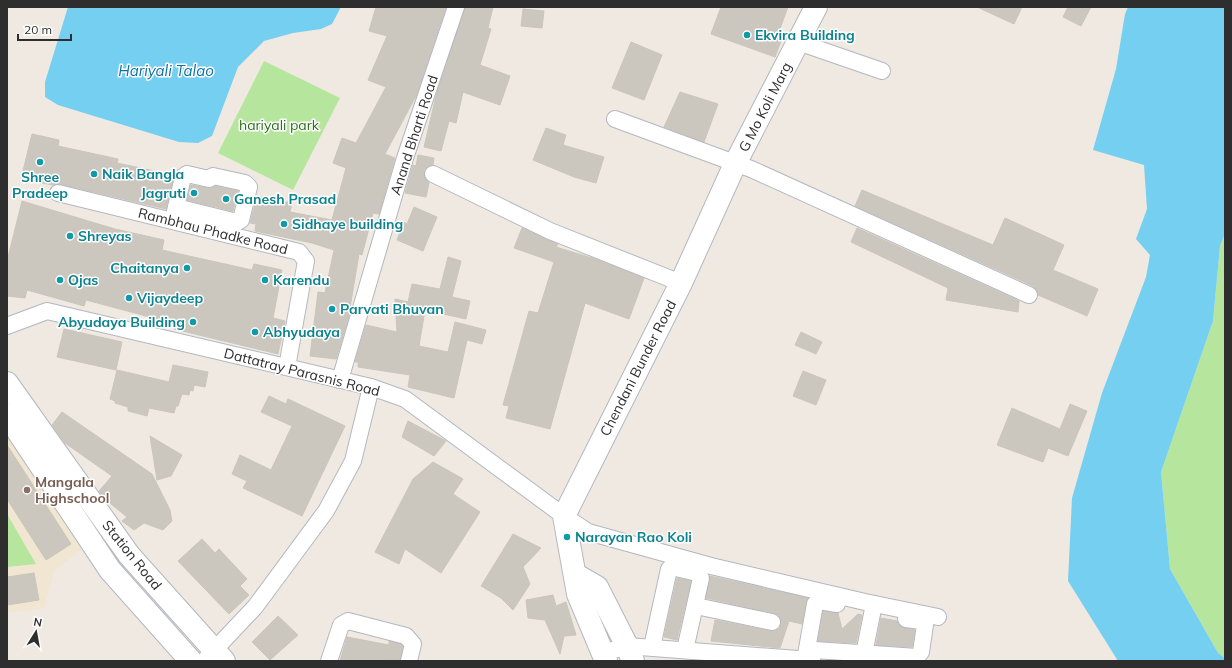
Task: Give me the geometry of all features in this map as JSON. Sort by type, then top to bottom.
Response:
[{"type":"main road","name":"G Mo Koli Marg","points":[[735,164],[816,7]]},
{"type":"main road","name":"Chendani Bunder Road","points":[[564,516],[681,283],[735,164]]},
{"type":"main road","name":"Station Road","points":[[7,383],[129,556],[214,658]]},
{"type":"main road","name":"Station Road","points":[[7,415],[110,570],[191,661]]},
{"type":"main road","points":[[564,516],[576,575],[578,594],[605,657]]},
{"type":"main road","points":[[576,575],[597,587],[632,658]]},
{"type":"street","name":"Anand Bharti Road","points":[[340,380],[405,158],[456,7]]},
{"type":"street","points":[[798,42],[882,71]]},
{"type":"street","points":[[615,119],[751,169],[1029,295]]},
{"type":"street","points":[[174,214],[183,177],[187,174],[209,179],[213,176],[245,183],[248,187],[241,220],[237,222],[209,222]]},
{"type":"street","points":[[433,174],[550,231],[681,283]]},
{"type":"street","name":"Rambhau Phadke Road","points":[[58,192],[209,222],[300,252],[306,261],[287,367]]},
{"type":"street","name":"Dattatray Parasnis Road","points":[[7,326],[47,311],[371,387],[405,399],[588,532],[873,608]]},
{"type":"street","points":[[214,658],[255,607],[326,511],[353,461],[371,387]]},
{"type":"street","points":[[712,566],[712,573],[799,592]]},
{"type":"street","points":[[652,647],[669,569],[672,567],[698,573],[701,578],[685,650]]},
{"type":"street","points":[[805,660],[815,604],[819,601],[899,613],[938,617]]},
{"type":"street","points":[[696,606],[772,622]]},
{"type":"street","points":[[864,654],[873,608]]},
{"type":"street","points":[[605,657],[632,658],[652,647],[805,660],[811,660],[815,650],[917,657],[921,652],[925,624],[921,621],[899,613]]},
{"type":"street","points":[[329,661],[342,625],[348,621],[406,636],[413,644],[409,661]]},
{"type":"shaded area","name":"Mangala Highschool","points":[[7,434],[87,545],[54,571],[44,608],[7,613]]},
{"type":"green space","name":"hariyali park","points":[[264,61],[340,98],[293,190],[218,153]]},
{"type":"green space","points":[[1225,233],[1225,658],[1218,653],[1170,569],[1161,472],[1213,321],[1220,246]]},
{"type":"green space","points":[[7,514],[36,564],[7,567]]},
{"type":"water","name":"Hariyali Talao","points":[[68,7],[341,7],[332,24],[321,29],[293,33],[264,41],[238,67],[212,136],[198,143],[179,142],[58,105],[45,97],[45,82]]},
{"type":"water","points":[[1128,7],[1225,7],[1225,233],[1220,246],[1213,321],[1161,472],[1170,569],[1218,653],[1225,658],[1225,661],[1118,661],[1068,581],[1072,498],[1102,393],[1146,277],[1150,255],[1136,239],[1147,209],[1144,165],[1093,150],[1116,69],[1125,14]]},
{"type":"building","points":[[376,7],[446,7],[416,96],[385,154],[395,158],[379,214],[373,213],[362,255],[359,254],[348,320],[336,359],[310,356],[318,292],[325,293],[334,250],[312,243],[255,231],[256,224],[250,223],[257,196],[292,203],[290,212],[332,220],[346,168],[333,163],[342,138],[356,143],[386,87],[368,80],[387,36],[369,31]]},
{"type":"building","points":[[465,7],[493,7],[488,28],[491,29],[480,65],[510,76],[500,105],[463,92],[456,123],[449,121],[441,151],[424,147],[436,96]]},
{"type":"building","points":[[721,7],[788,7],[778,34],[783,36],[775,57],[711,34]]},
{"type":"building","points":[[977,7],[1022,7],[1014,24]]},
{"type":"building","points":[[1068,7],[1091,7],[1081,26],[1063,17]]},
{"type":"building","points":[[523,9],[544,11],[542,28],[521,26]]},
{"type":"building","points":[[631,42],[662,55],[644,100],[612,88]]},
{"type":"building","points":[[680,92],[718,104],[704,142],[664,127]]},
{"type":"building","points":[[546,128],[566,135],[563,145],[604,157],[596,183],[574,177],[533,160]]},
{"type":"building","points":[[32,134],[59,140],[58,146],[118,159],[117,163],[174,175],[166,209],[60,184],[53,185],[21,179]]},
{"type":"building","points":[[418,155],[434,158],[433,165],[428,166],[424,170],[425,179],[429,183],[426,197],[405,193],[413,165],[416,166]]},
{"type":"building","points":[[191,185],[207,188],[215,186],[238,191],[233,211],[187,200]]},
{"type":"building","points":[[862,190],[993,245],[1005,218],[1064,245],[1053,270],[1098,289],[1087,316],[1038,295],[1037,290],[1033,286],[855,206]]},
{"type":"building","points":[[22,201],[115,229],[164,240],[162,250],[252,270],[254,264],[282,270],[273,318],[285,321],[278,354],[174,329],[176,324],[86,300],[84,306],[27,290],[25,298],[7,296],[7,261]]},
{"type":"building","points":[[414,207],[437,217],[423,251],[397,240],[404,222],[407,224]]},
{"type":"building","points":[[522,228],[558,244],[556,247],[595,259],[644,278],[629,319],[585,303],[550,429],[506,418],[509,406],[503,405],[529,311],[538,313],[554,262],[514,248]]},
{"type":"building","points":[[857,228],[1019,301],[1018,312],[946,300],[948,288],[851,242]]},
{"type":"building","points":[[448,257],[461,261],[452,297],[470,301],[466,319],[425,310],[419,346],[448,352],[455,322],[486,330],[482,344],[467,340],[454,398],[408,387],[410,375],[358,367],[358,362],[355,362],[366,325],[397,332],[395,299],[408,302],[412,284],[440,289]]},
{"type":"building","points":[[64,329],[122,342],[116,370],[57,357]]},
{"type":"building","points":[[801,332],[822,342],[816,354],[795,345]]},
{"type":"building","points":[[173,365],[208,372],[205,387],[194,385],[193,391],[190,390],[189,395],[182,394],[174,413],[149,408],[147,416],[128,411],[128,407],[115,403],[115,401],[110,399],[117,370],[169,382]]},
{"type":"building","points":[[803,371],[826,380],[816,405],[793,396]]},
{"type":"building","points":[[269,396],[286,404],[288,399],[345,426],[302,516],[243,488],[247,481],[232,474],[240,455],[271,470],[292,426],[261,412]]},
{"type":"building","points":[[1070,404],[1087,411],[1068,456],[1048,448],[1043,462],[997,445],[1012,408],[1060,429]]},
{"type":"building","points":[[62,412],[152,474],[170,510],[172,521],[163,530],[144,523],[134,530],[122,521],[127,517],[105,499],[99,491],[112,476],[65,443],[52,425]]},
{"type":"building","points":[[408,421],[446,441],[434,456],[402,437]]},
{"type":"building","points":[[150,436],[182,455],[171,476],[157,480]]},
{"type":"building","name":"Mangala Highschool","points":[[7,445],[71,544],[46,560],[7,499]]},
{"type":"building","points":[[433,462],[463,479],[453,494],[480,512],[441,573],[405,549],[399,564],[375,552],[413,479]]},
{"type":"building","points":[[513,534],[541,548],[523,567],[530,584],[513,610],[501,598],[481,586]]},
{"type":"building","points":[[202,539],[215,553],[219,549],[247,579],[240,586],[249,595],[229,614],[178,561]]},
{"type":"building","points":[[34,573],[39,600],[7,605],[7,577]]},
{"type":"building","points":[[710,576],[808,598],[802,624],[789,621],[780,648],[711,641],[715,620],[770,631],[779,629],[781,624],[779,615],[774,613],[706,598]]},
{"type":"building","points":[[677,578],[691,581],[677,640],[664,637]]},
{"type":"building","points":[[553,595],[556,606],[566,602],[576,635],[564,636],[560,654],[545,620],[528,618],[526,600]]},
{"type":"building","points":[[823,611],[838,613],[842,629],[858,614],[862,615],[856,643],[818,641]]},
{"type":"building","points":[[278,616],[298,635],[270,660],[252,642]]},
{"type":"building","points":[[881,618],[897,621],[901,627],[915,630],[912,647],[876,645]]},
{"type":"building","points":[[347,637],[389,645],[389,641],[401,644],[403,647],[400,660],[340,661]]},
{"type":"place","name":"Ekvira Building","points":[[747,35]]},
{"type":"place","name":"Shree Pradeep","points":[[40,162]]},
{"type":"place","name":"Naik Bangla","points":[[94,174]]},
{"type":"place","name":"Jagruti","points":[[194,193]]},
{"type":"place","name":"Ganesh Prasad","points":[[226,199]]},
{"type":"place","name":"Sidhaye building","points":[[284,224]]},
{"type":"place","name":"Shreyas","points":[[70,236]]},
{"type":"place","name":"Chaitanya","points":[[187,268]]},
{"type":"place","name":"Ojas","points":[[60,280]]},
{"type":"place","name":"Karendu","points":[[265,280]]},
{"type":"place","name":"Vijaydeep","points":[[129,298]]},
{"type":"place","name":"Parvati Bhuvan","points":[[332,309]]},
{"type":"place","name":"Abyudaya Building","points":[[193,322]]},
{"type":"place","name":"Abhyudaya","points":[[255,332]]},
{"type":"place","name":"Mangala Highschool","points":[[27,490]]},
{"type":"place","name":"Narayan Rao Koli","points":[[567,537]]}]
